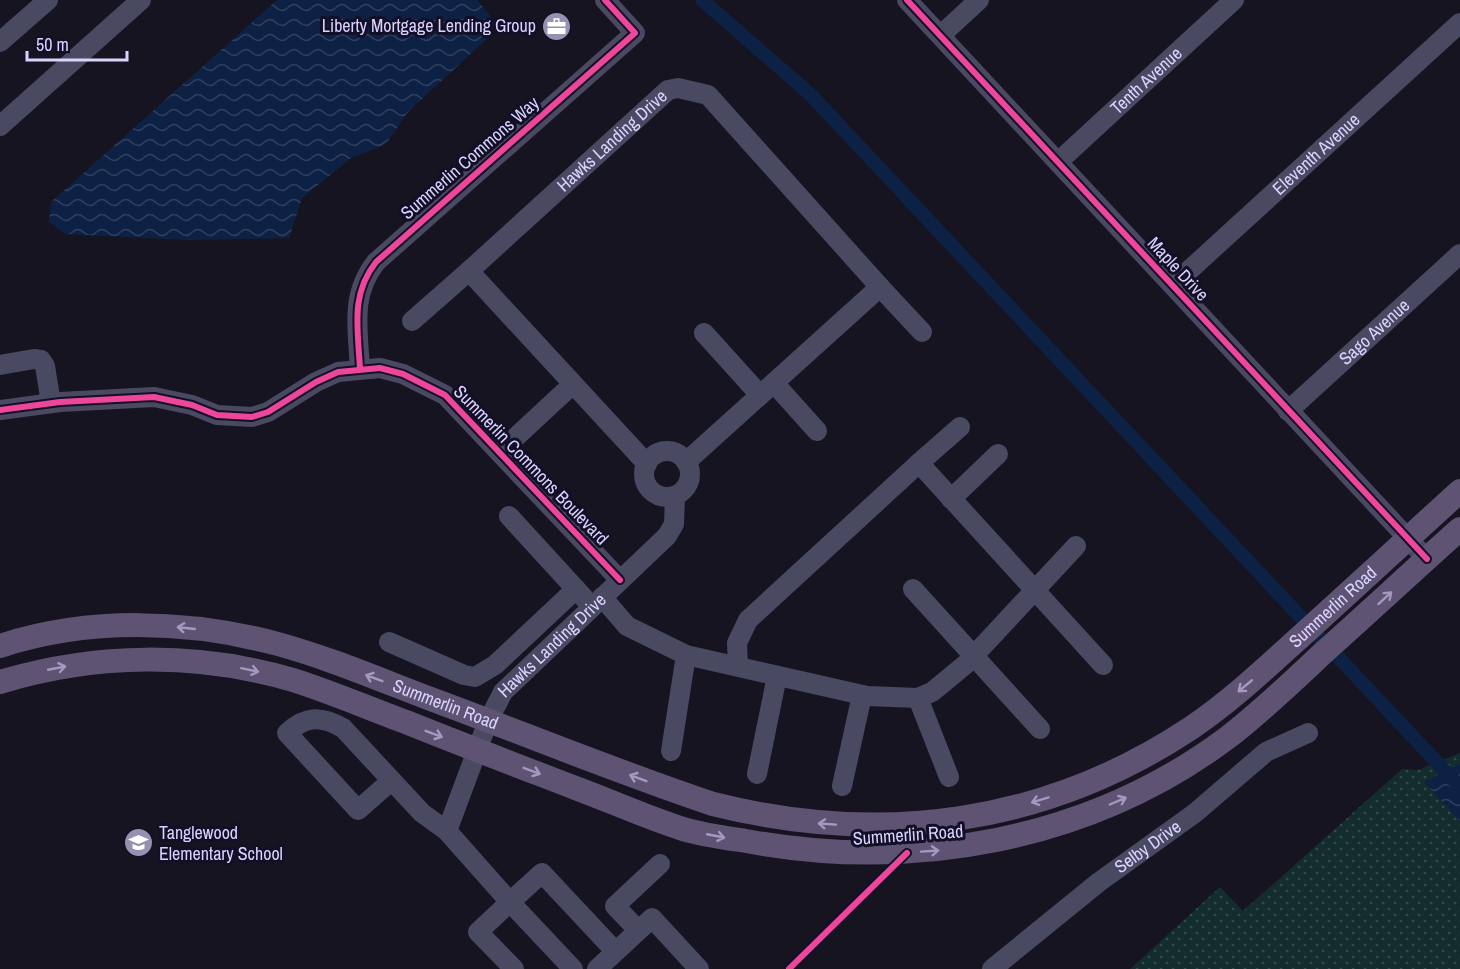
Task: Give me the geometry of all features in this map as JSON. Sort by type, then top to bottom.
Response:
[{"type":"main road","name":"Summerlin Road","points":[[0,646],[34,636],[106,626],[181,627],[232,633],[302,651],[713,804],[799,822],[904,826],[942,822],[1016,807],[1079,787],[1160,748],[1207,716],[1289,647],[1460,491]]},
{"type":"main road","name":"Summerlin Road","points":[[0,682],[51,669],[111,660],[158,659],[211,663],[262,672],[313,687],[686,830],[824,853],[863,854],[943,850],[1019,836],[1092,812],[1127,797],[1170,774],[1226,738],[1342,637],[1460,529]]},
{"type":"street","points":[[0,42],[48,0]]},
{"type":"street","points":[[0,126],[141,0]]},
{"type":"street","name":"Summerlin Commons Way","points":[[360,369],[357,310],[359,291],[365,276],[376,262],[635,33],[605,0]]},
{"type":"street","name":"Maple Drive","points":[[907,0],[1427,559]]},
{"type":"street","points":[[941,35],[979,0]]},
{"type":"street","name":"Tenth Avenue","points":[[1058,162],[1234,0]]},
{"type":"street","name":"Eleventh Avenue","points":[[1173,285],[1460,23]]},
{"type":"street","name":"Hawks Landing Drive","points":[[412,321],[668,90],[678,88],[708,95],[922,332]]},
{"type":"street","name":"Sago Avenue","points":[[1288,411],[1460,254]]},
{"type":"street","points":[[469,271],[647,464]]},
{"type":"street","points":[[675,496],[660,496],[653,492],[645,479],[647,464],[658,453],[666,452],[674,453],[686,462],[880,287]]},
{"type":"street","points":[[704,333],[817,431]]},
{"type":"street","points":[[0,365],[34,359],[41,360],[45,366],[51,404]]},
{"type":"street","name":"Summerlin Commons Boulevard","points":[[0,410],[51,404],[154,398],[192,405],[217,415],[252,417],[285,403],[316,382],[338,372],[380,368],[403,374],[446,395],[620,580]]},
{"type":"street","points":[[517,436],[573,384]]},
{"type":"street","points":[[738,666],[737,643],[748,620],[960,427]]},
{"type":"street","points":[[951,499],[998,454]]},
{"type":"street","name":"Hawks Landing Drive","points":[[447,831],[488,721],[503,692],[667,536],[674,524],[675,496],[689,481],[686,462]]},
{"type":"street","points":[[919,463],[1103,665]]},
{"type":"street","points":[[509,516],[576,589],[597,602],[627,626],[686,655],[862,695],[901,700],[918,698],[932,692],[973,656],[1076,546]]},
{"type":"street","points":[[389,642],[464,675],[475,677],[495,665],[576,589]]},
{"type":"street","points":[[913,589],[1040,729]]},
{"type":"street","points":[[671,751],[686,655]]},
{"type":"street","points":[[757,774],[777,676]]},
{"type":"street","points":[[842,786],[862,695]]},
{"type":"street","points":[[918,698],[949,777]]},
{"type":"street","points":[[391,781],[358,810],[287,733],[296,724],[314,717],[329,720],[343,728],[422,813],[447,831],[573,969]]},
{"type":"street","name":"Selby Drive","points":[[992,969],[1099,882],[1195,813],[1266,752],[1308,733]]},
{"type":"street","points":[[638,930],[615,906],[660,864]]},
{"type":"street","points":[[514,969],[478,932],[542,873],[615,951]]},
{"type":"street","points":[[597,969],[652,918],[699,969]]},
{"type":"green space","points":[[1460,753],[1460,969],[1130,969],[1220,887],[1243,911],[1402,769],[1418,770]]},
{"type":"water","points":[[277,0],[477,0],[494,20],[492,34],[408,112],[386,144],[351,158],[302,198],[289,238],[189,240],[65,234],[49,222],[51,202]]},
{"type":"water","points":[[1460,764],[1460,821],[1424,782]]},
{"type":"waterway","points":[[702,0],[810,94],[1460,787]]},
{"type":"cycle path","points":[[360,369],[357,326],[359,300],[368,274],[376,262],[635,33],[605,0]]},
{"type":"cycle path","points":[[907,0],[1427,559]]},
{"type":"cycle path","points":[[0,410],[60,402],[154,397],[192,405],[217,415],[252,417],[268,412],[316,382],[338,372],[380,368],[403,374],[445,395],[620,580]]},
{"type":"cycle path","points":[[789,969],[907,853]]},
{"type":"place","name":"Liberty Mortgage Lending Group","points":[[557,26]]},
{"type":"place","name":"Tanglewood Elementary School","points":[[138,843]]}]
